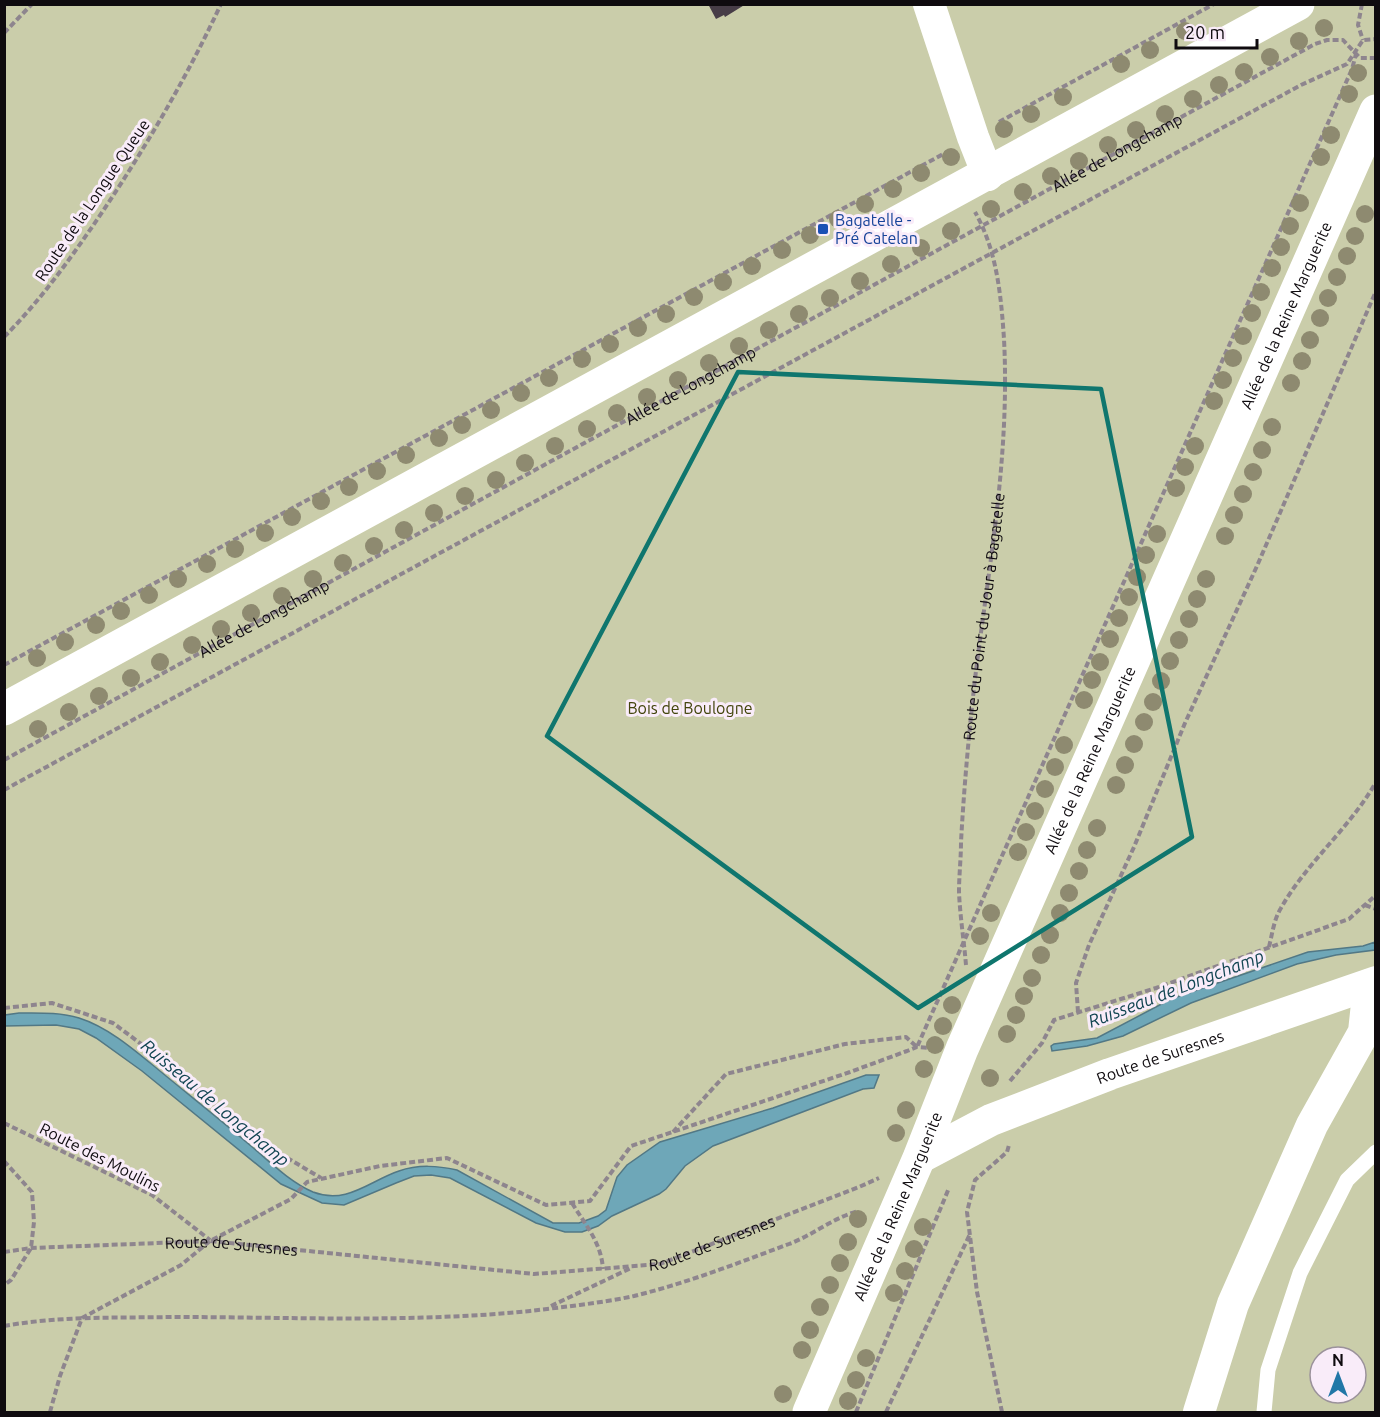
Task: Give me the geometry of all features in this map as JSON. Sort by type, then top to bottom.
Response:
[{"type":"main road","points":[[4,710],[1298,4]]},
{"type":"main road","name":"Allée de la Reine Marguerite","points":[[809,1413],[920,1158],[962,1049],[1376,111]]},
{"type":"street","points":[[929,4],[988,175]]},
{"type":"street","points":[[1199,1413],[1233,1304],[1312,1125],[1364,1032],[1373,989]]},
{"type":"street","name":"Route de Suresnes","points":[[920,1158],[1004,1115],[1110,1074],[1373,989]]},
{"type":"lane","points":[[1264,1413],[1268,1370],[1300,1273],[1347,1180],[1376,1152]]},
{"type":"path","points":[[4,33],[32,4]]},
{"type":"path","name":"Route de la Longue Queue","points":[[4,338],[27,314],[75,251],[140,156],[194,61],[221,4]]},
{"type":"path","points":[[992,126],[1214,4]]},
{"type":"path","points":[[4,790],[1301,86],[1347,64],[1363,40],[1358,25],[1362,4]]},
{"type":"path","points":[[1363,40],[1376,39]]},
{"type":"path","name":"Allée de Longchamp","points":[[4,760],[1315,44],[1327,40],[1343,40],[1360,58],[1376,58]]},
{"type":"path","points":[[917,1047],[1343,90],[1356,53]]},
{"type":"path","points":[[4,665],[949,151]]},
{"type":"path","name":"Route du Point du Jour à Bagatelle","points":[[975,212],[983,225],[996,263],[1005,374],[1004,442],[963,797],[959,892],[966,971],[982,1007]]},
{"type":"path","points":[[1078,1012],[1076,983],[1089,945],[1134,847],[1185,723],[1257,566],[1376,291]]},
{"type":"path","points":[[1269,947],[1280,909],[1317,857],[1363,806],[1376,782]]},
{"type":"path","points":[[1002,1413],[977,1292],[967,1212],[975,1180],[1007,1152],[1004,1115],[991,1107],[1042,1042],[1054,1020],[1156,988],[1349,919],[1376,895]]},
{"type":"path","points":[[1364,905],[1376,909]]},
{"type":"path","points":[[4,1008],[52,1003],[113,1023],[164,1061],[242,1131],[322,1179]]},
{"type":"path","points":[[673,1132],[726,1074],[845,1044],[906,1037],[917,1047]]},
{"type":"path","points":[[50,1413],[60,1376],[82,1318],[181,1265],[210,1240],[291,1199],[307,1182],[380,1166],[447,1158],[546,1205],[590,1202],[631,1146],[917,1047],[962,1049]]},
{"type":"path","name":"Route des Moulins","points":[[4,1123],[152,1195],[210,1240]]},
{"type":"path","name":"Route de Suresnes","points":[[4,1252],[31,1248],[210,1240],[534,1274],[634,1267],[660,1264],[859,1187],[920,1158]]},
{"type":"path","points":[[4,1161],[32,1192],[34,1222],[31,1248],[10,1280],[4,1285]]},
{"type":"path","points":[[856,1413],[949,1188]]},
{"type":"path","points":[[572,1203],[597,1241],[602,1253],[603,1269]]},
{"type":"path","points":[[4,1326],[82,1318],[464,1317],[545,1309],[632,1296],[700,1277],[797,1241],[845,1215],[858,1211]]},
{"type":"path","points":[[886,1413],[970,1234]]},
{"type":"path","points":[[545,1309],[634,1267]]},
{"type":"highlighted area","points":[[738,372],[1101,389],[1192,837],[918,1008],[547,736]]},
{"type":"green space","name":"Bois de Boulogne","points":[[5,5],[1375,5],[1375,1412],[5,1412]]},
{"type":"water","points":[[1375,942],[1375,950],[1336,955],[1297,964],[1191,1003],[1123,1036],[1087,1046],[1052,1051],[1051,1046],[1054,1044],[1097,1038],[1171,999],[1308,952],[1363,946]]},
{"type":"water","points":[[49,1013],[79,1018],[114,1035],[296,1183],[313,1192],[337,1196],[358,1190],[406,1169],[428,1166],[443,1167],[457,1170],[553,1223],[579,1223],[598,1216],[606,1210],[617,1177],[627,1165],[660,1142],[773,1108],[866,1075],[879,1075],[874,1088],[863,1089],[713,1146],[685,1166],[659,1194],[612,1216],[598,1226],[582,1232],[565,1232],[536,1223],[450,1178],[431,1175],[414,1176],[344,1205],[322,1203],[281,1184],[142,1071],[96,1038],[79,1029],[56,1025],[5,1026],[5,1015]]},
{"type":"building","points":[[708,4],[746,4],[725,17],[724,15],[716,19]]},
{"type":"place","name":"Bagatelle - Pré Catelan","points":[[823,229]]},
{"type":"water label","name":"Ruisseau de Longchamp","points":[[1176,989]]},
{"type":"water label","name":"Ruisseau de Longchamp","points":[[215,1103]]}]
